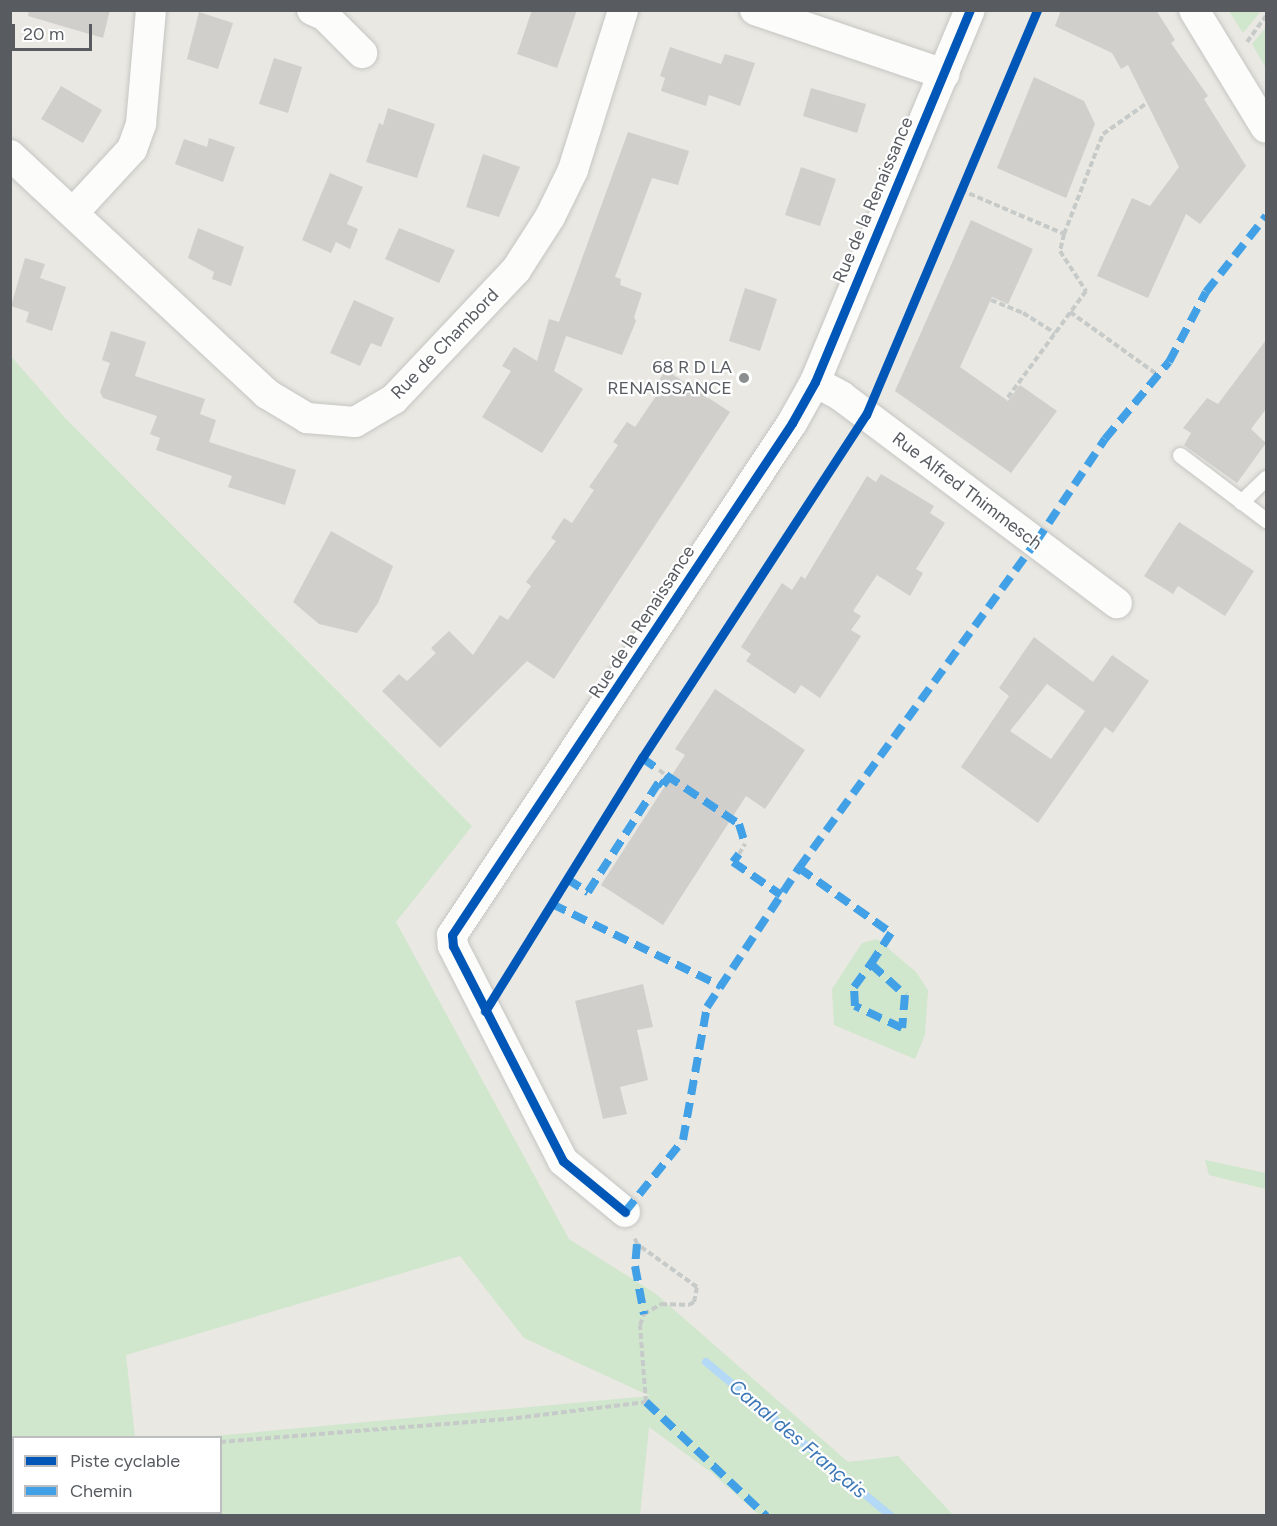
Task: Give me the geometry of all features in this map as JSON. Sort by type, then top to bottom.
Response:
[{"type":"street","points":[[73,213],[132,149],[141,124],[151,10]]},
{"type":"street","points":[[312,10],[324,15],[362,53]]},
{"type":"street","name":"Rue de Chambord","points":[[10,155],[267,394],[307,418],[355,422],[394,399],[516,270],[550,217],[573,170],[623,10]]},
{"type":"street","points":[[755,10],[944,74]]},
{"type":"street","name":"Rue de la Renaissance","points":[[625,1212],[563,1161],[458,957],[452,935],[636,663],[814,382],[970,10]]},
{"type":"street","points":[[1194,10],[1266,128]]},
{"type":"street","name":"Rue Alfred Thimmesch","points":[[814,382],[841,396],[1117,603]]},
{"type":"lane","points":[[1180,455],[1266,520]]},
{"type":"lane","points":[[1241,502],[1266,478]]},
{"type":"path","points":[[1006,400],[1086,291],[1060,251],[1064,234],[1103,134],[1147,103]]},
{"type":"path","points":[[961,190],[1064,234]]},
{"type":"path","points":[[991,300],[1023,313],[1055,333]]},
{"type":"path","points":[[1070,312],[1158,375]]},
{"type":"path","points":[[658,770],[666,775]]},
{"type":"path","points":[[739,854],[745,844]]},
{"type":"path","points":[[222,1442],[516,1418],[646,1402],[640,1325],[644,1314],[661,1304],[689,1305],[697,1295],[697,1287],[637,1244],[625,1212]]},
{"type":"green space","points":[[1229,11],[1261,11],[1243,33]]},
{"type":"green space","points":[[1266,27],[1266,68],[1252,44]]},
{"type":"green space","points":[[10,355],[66,419],[472,826],[396,922],[569,1239],[656,1294],[848,1462],[898,1456],[953,1515],[759,1515],[712,1473],[649,1427],[640,1515],[11,1515]],"holes":[[[460,1256],[524,1338],[650,1396],[214,1436],[222,1436],[222,1514],[12,1514],[12,1436],[135,1436],[126,1355]]]},
{"type":"green space","points":[[877,939],[916,972],[928,990],[925,1035],[915,1059],[834,1025],[832,989],[862,943]]},
{"type":"green space","points":[[1205,1160],[1266,1173],[1266,1189],[1209,1175]]},
{"type":"building","points":[[29,10],[110,10],[103,38],[28,16]]},
{"type":"building","points":[[532,10],[577,10],[557,68],[517,54]]},
{"type":"building","points":[[1061,10],[1156,10],[1175,40],[1171,43],[1208,96],[1204,99],[1246,166],[1200,224],[1186,214],[1148,298],[1097,276],[1132,198],[1150,206],[1179,167],[1128,65],[1121,69],[1112,53],[1055,26]]},
{"type":"building","points":[[199,12],[233,23],[218,69],[187,59]]},
{"type":"building","points":[[670,47],[721,64],[725,54],[755,63],[740,106],[709,95],[706,106],[661,91],[665,78],[660,76]]},
{"type":"building","points":[[274,58],[302,67],[288,113],[259,104]]},
{"type":"building","points":[[1034,77],[1084,101],[1095,124],[1066,198],[997,168]]},
{"type":"building","points":[[61,86],[102,110],[83,143],[41,119]]},
{"type":"building","points":[[811,88],[866,104],[857,133],[803,116]]},
{"type":"building","points":[[388,108],[435,124],[417,178],[366,162],[379,123],[383,125]]},
{"type":"building","points":[[628,132],[689,151],[678,185],[652,178],[615,277],[621,279],[620,285],[642,293],[634,317],[636,321],[622,355],[566,336],[554,371],[583,389],[542,453],[482,417],[511,371],[502,366],[514,347],[537,361],[549,319],[559,322]]},
{"type":"building","points":[[209,138],[235,147],[223,182],[175,164],[184,139],[207,147]]},
{"type":"building","points":[[483,154],[520,167],[499,217],[466,207]]},
{"type":"building","points":[[801,167],[836,179],[820,226],[785,215]]},
{"type":"building","points":[[330,173],[363,187],[347,224],[358,229],[350,249],[336,242],[331,253],[302,240]]},
{"type":"building","points":[[971,220],[1033,249],[1008,304],[992,297],[960,367],[1008,401],[1020,385],[1057,411],[1011,473],[895,391]]},
{"type":"building","points":[[198,228],[244,247],[231,286],[212,279],[214,272],[188,258]]},
{"type":"building","points":[[399,228],[455,250],[439,283],[385,259]]},
{"type":"building","points":[[25,258],[45,264],[40,278],[66,287],[52,331],[26,322],[29,312],[11,306]]},
{"type":"building","points":[[745,288],[777,299],[760,351],[729,341]]},
{"type":"building","points":[[354,300],[394,318],[381,347],[371,343],[360,366],[330,353]]},
{"type":"building","points":[[111,331],[146,342],[135,376],[205,399],[200,414],[216,420],[209,442],[296,470],[285,505],[228,487],[232,476],[156,450],[160,438],[150,434],[157,416],[103,398],[100,392],[110,363],[102,360]]},
{"type":"building","points":[[1266,340],[1266,409],[1251,429],[1266,443],[1237,483],[1184,445],[1191,433],[1183,428],[1207,398],[1218,404]]},
{"type":"building","points":[[666,370],[730,412],[554,679],[527,661],[440,748],[382,691],[399,674],[407,681],[436,653],[431,648],[449,631],[473,655],[500,615],[508,620],[531,586],[526,582],[556,541],[551,538],[564,518],[572,523],[594,490],[589,487],[618,445],[613,442],[627,422],[635,427],[658,393],[652,390]]},
{"type":"building","points":[[881,474],[934,506],[930,513],[945,523],[916,569],[923,573],[910,596],[877,575],[853,611],[861,616],[851,630],[861,636],[820,698],[801,685],[795,694],[746,661],[751,654],[741,647],[782,583],[792,590],[801,576],[805,579],[867,476],[876,482]]},
{"type":"building","points":[[1179,522],[1254,571],[1225,616],[1178,586],[1173,594],[1144,576]]},
{"type":"building","points":[[331,531],[393,566],[378,603],[357,633],[319,624],[293,602]]},
{"type":"building","points":[[1034,637],[1093,682],[1112,655],[1149,681],[1113,733],[1105,727],[1038,823],[961,767],[1009,696],[999,688]],"holes":[[[1047,684],[1085,711],[1051,759],[1010,731]]]},
{"type":"building","points":[[715,689],[805,750],[765,809],[746,796],[663,925],[601,885],[685,755],[675,749]]},
{"type":"building","points":[[643,984],[653,1027],[637,1030],[648,1080],[620,1087],[627,1114],[603,1119],[575,1001]]},
{"type":"waterway","name":"Canal des Français","points":[[706,1362],[891,1516]]},
{"type":"marked path","points":[[625,1212],[683,1140],[707,1007],[799,868],[1036,542],[1105,439],[1169,362],[1206,292],[1266,216]]},
{"type":"marked path","points":[[642,758],[659,770]]},
{"type":"marked path","points":[[666,775],[739,824],[745,844]]},
{"type":"marked path","points":[[567,879],[588,892],[659,782],[663,785],[669,777]]},
{"type":"marked path","points":[[739,854],[733,862],[781,895]]},
{"type":"marked path","points":[[799,868],[891,933],[871,964],[905,995],[902,1028],[855,1006],[854,987],[871,964]]},
{"type":"marked path","points":[[552,904],[721,986]]},
{"type":"marked path","points":[[637,1244],[635,1266],[644,1314]]},
{"type":"marked path","points":[[646,1402],[766,1516]]},
{"type":"cycle path","points":[[625,1212],[563,1161],[453,946],[452,935],[792,423],[815,382],[970,10]]},
{"type":"cycle path","points":[[485,1011],[642,758],[866,415],[1037,10]]},
{"type":"place","name":"68 R D LA RENAISSANCE","points":[[744,378]]}]
